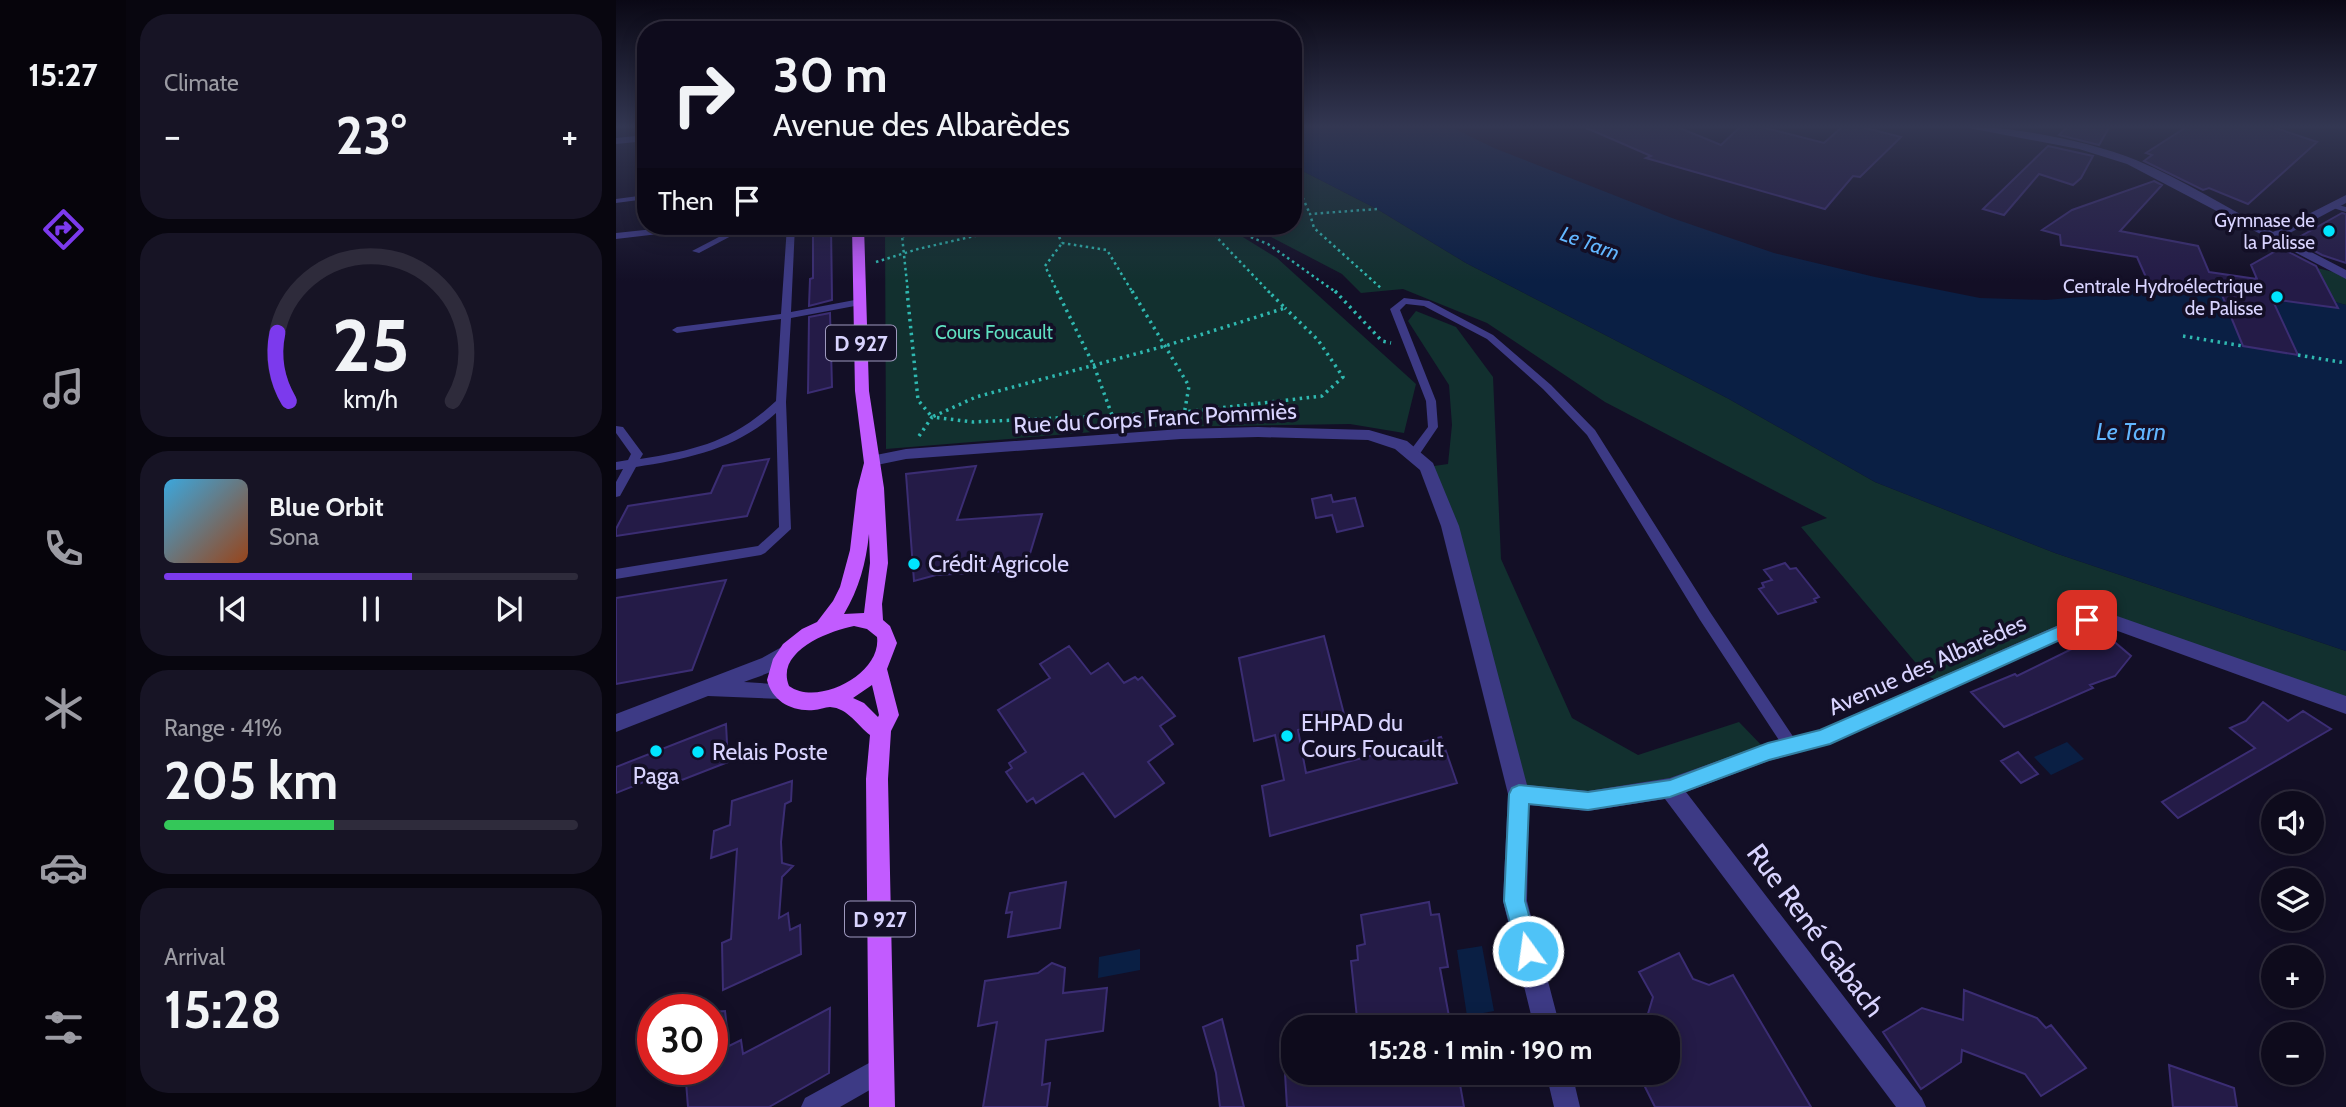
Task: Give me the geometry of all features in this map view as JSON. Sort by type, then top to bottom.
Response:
[{"type":"main road","name":"D 927","points":[[858,235],[862,391],[876,488],[879,563],[873,604],[874,622]]},
{"type":"main road","name":"D 927","points":[[824,626],[848,592],[857,569],[864,492],[872,461]]},
{"type":"main road","points":[[854,619],[874,622],[886,636],[887,649],[877,667],[855,687],[829,698],[801,701],[781,691],[777,676],[787,653],[803,637],[824,626],[854,619]]},
{"type":"main road","name":"D 927","points":[[877,667],[889,715],[881,731],[877,779],[882,1107]]},
{"type":"main road","points":[[829,698],[861,712],[871,726],[881,731]]},
{"type":"street","points":[[2163,178],[2346,275]]},
{"type":"street","points":[[2274,236],[2346,198]]},
{"type":"street","name":"Rue du Corps Franc Pommiès","points":[[872,461],[906,454],[1258,432],[1369,435],[1401,445],[1427,467],[1450,526],[1519,794],[1515,901],[1544,1015]]},
{"type":"street","name":"Avenue des Albarèdes","points":[[1519,794],[1588,801],[1670,789],[1768,752],[1823,738],[2087,620],[2101,619],[2346,705]]},
{"type":"street","points":[[616,723],[769,664],[787,653]]},
{"type":"street","points":[[691,695],[722,689],[781,691]]},
{"type":"street","name":"Rue René Gabach","points":[[1670,789],[1913,1107]]},
{"type":"street","points":[[814,1107],[880,1070]]},
{"type":"street","points":[[1562,1085],[1567,1107]]},
{"type":"lane","points":[[616,201],[637,198]]},
{"type":"lane","points":[[2333,205],[2346,210]]},
{"type":"lane","points":[[616,236],[637,234]]},
{"type":"lane","points":[[696,251],[728,235]]},
{"type":"lane","points":[[616,574],[761,550],[785,529],[781,402],[790,235]]},
{"type":"lane","points":[[1413,455],[1433,427],[1431,401],[1395,309],[1404,300],[1426,303],[1490,337],[1556,396],[1591,433],[1705,616],[1791,746]]},
{"type":"lane","points":[[677,330],[786,316],[860,302]]},
{"type":"lane","points":[[616,466],[696,454],[762,422],[781,402]]},
{"type":"lane","points":[[616,493],[637,454],[619,429]]},
{"type":"path","points":[[1302,196],[1314,228],[1382,289]]},
{"type":"path","points":[[1310,214],[1377,209]]},
{"type":"path","points":[[858,266],[980,235]]},
{"type":"path","points":[[1058,235],[1062,243]]},
{"type":"path","points":[[902,237],[918,400],[932,417],[973,422],[1185,412],[1322,396],[1343,377],[1333,356],[1314,332],[1285,309],[1215,235]]},
{"type":"path","points":[[1250,235],[1275,249],[1342,297],[1382,341],[1410,347]]},
{"type":"path","points":[[1062,243],[1107,250],[1189,386],[1181,435]]},
{"type":"path","points":[[1062,243],[1045,266],[1094,366],[1112,415]]},
{"type":"path","points":[[906,454],[932,417],[976,397],[1165,346],[1285,309]]},
{"type":"path","points":[[2183,336],[2243,346]]},
{"type":"path","points":[[2298,355],[2346,363]]},
{"type":"green space","points":[[1302,178],[1316,178],[1377,209],[1466,263],[1729,399],[1875,482],[2055,553],[2346,651],[2346,705],[2100,619],[1944,684],[1926,675],[1801,527],[1827,518],[1605,402],[1487,323],[1403,289],[1361,293],[1342,274],[1267,235],[1302,235]]},
{"type":"green space","name":"Cours Foucault","points":[[885,235],[1240,235],[1277,258],[1416,384],[1404,433],[1350,424],[1155,427],[886,449]]},
{"type":"green space","points":[[2317,268],[2346,275],[2346,305],[2335,302]]},
{"type":"green space","points":[[1416,311],[1456,327],[1493,377],[1501,559],[1572,718],[1638,755],[1739,722],[1768,752],[1670,788],[1519,794],[1427,467],[1448,464],[1452,425],[1449,385],[1408,321]]},
{"type":"water","name":"Le Tarn","points":[[1316,178],[1569,178],[1672,218],[1774,253],[1980,298],[2046,300],[2092,296],[2149,284],[2222,295],[2243,346],[2298,354],[2272,299],[2337,308],[2335,302],[2346,305],[2346,651],[2055,553],[1875,482],[1729,399],[1466,263],[1377,209]]},
{"type":"water","points":[[2067,742],[2084,759],[2051,775],[2034,757]]},
{"type":"water","points":[[1482,946],[1494,1011],[1467,1015],[1457,950]]},
{"type":"water","points":[[1140,949],[1140,970],[1098,978],[1099,957]]},
{"type":"building","points":[[1715,178],[1852,178],[1825,209]]},
{"type":"building","points":[[2015,178],[2036,178],[2004,215],[1983,209]]},
{"type":"building","points":[[2050,178],[2081,178],[2073,185]]},
{"type":"building","points":[[2178,178],[2277,178],[2248,204],[2209,188],[2203,190]]},
{"type":"building","name":"Centrale Hydroélectrique de Palisse","points":[[2154,181],[2162,185],[2120,231],[2198,246],[2209,272],[2257,279],[2251,265],[2281,248],[2316,266],[2338,308],[2272,299],[2298,355],[2243,346],[2222,295],[2149,284],[2137,257],[2061,245],[2060,235],[2042,230],[2072,210]]},
{"type":"building","name":"Gymnase de la Palisse","points":[[2342,213],[2346,214],[2346,263],[2322,255],[2294,240]]},
{"type":"building","points":[[813,235],[831,235],[832,300],[809,306],[810,279],[813,278]]},
{"type":"building","points":[[830,313],[832,387],[808,393],[809,317]]},
{"type":"building","points":[[769,459],[747,516],[616,536],[616,529],[628,506],[711,493],[723,466]]},
{"type":"building","points":[[976,466],[957,520],[1042,514],[1025,570],[936,575],[914,581],[906,474]]},
{"type":"building","points":[[1331,495],[1333,502],[1355,498],[1363,526],[1337,532],[1332,515],[1316,518],[1312,499]]},
{"type":"building","points":[[1785,563],[1790,569],[1796,568],[1819,597],[1814,599],[1816,602],[1778,614],[1759,589],[1764,587],[1762,583],[1772,580],[1764,570]]},
{"type":"building","points":[[726,580],[692,670],[616,684],[616,598]]},
{"type":"building","points":[[2104,633],[2131,656],[2115,676],[2090,685],[2093,688],[2004,727],[1971,692],[2015,674],[2017,676]]},
{"type":"building","name":"EHPAD du Cours Foucault","points":[[1324,636],[1345,718],[1298,730],[1306,773],[1441,737],[1457,783],[1270,836],[1262,786],[1284,780],[1275,735],[1254,741],[1239,658]]},
{"type":"building","points":[[1069,646],[1091,674],[1108,663],[1124,683],[1135,677],[1138,680],[1142,677],[1175,716],[1160,726],[1173,744],[1148,762],[1164,783],[1115,817],[1083,773],[1036,803],[1033,798],[1027,802],[1006,772],[1012,768],[1009,763],[1026,752],[998,710],[1050,678],[1040,664]]},
{"type":"building","points":[[2263,702],[2288,721],[2303,711],[2331,729],[2178,818],[2162,802],[2255,748],[2230,728],[2246,721]]},
{"type":"building","points":[[726,724],[728,762],[669,785],[669,772],[616,793],[616,767]]},
{"type":"building","points":[[2018,752],[2038,774],[2021,783],[2001,761]]},
{"type":"building","points":[[792,781],[791,801],[785,804],[781,842],[782,863],[793,866],[782,877],[779,918],[788,913],[790,930],[800,925],[801,954],[723,990],[722,943],[731,939],[737,849],[711,858],[714,831],[730,825],[732,801]]},
{"type":"building","points":[[1066,882],[1060,928],[1008,937],[1012,912],[1006,913],[1010,893]]},
{"type":"building","points":[[1429,902],[1431,915],[1439,914],[1448,967],[1440,968],[1449,1015],[1357,1015],[1351,961],[1358,960],[1357,946],[1365,944],[1361,915]]},
{"type":"building","points":[[1679,953],[1693,979],[1709,985],[1733,975],[1811,1107],[1655,1107],[1644,1085],[1680,1085],[1680,1015],[1648,1015],[1653,997],[1639,972]]},
{"type":"building","points":[[1052,963],[1065,968],[1063,993],[1107,988],[1103,1031],[1046,1040],[1042,1085],[1050,1083],[1047,1107],[983,1107],[997,1022],[978,1026],[985,981],[1038,973]]},
{"type":"building","points":[[1964,990],[2037,1018],[2046,1028],[2051,1025],[2086,1068],[2041,1096],[2025,1074],[1962,1050],[1961,1062],[1921,1089],[1883,1032],[1922,1008],[1963,1020]]},
{"type":"building","points":[[830,1008],[829,1073],[769,1107],[688,1107],[686,1085],[728,1085],[728,1037],[729,1046],[741,1040],[743,1054]]},
{"type":"building","points":[[1222,1019],[1244,1107],[1220,1107],[1216,1073],[1203,1027]]},
{"type":"building","points":[[2169,1065],[2234,1088],[2237,1107],[2173,1107]]},
{"type":"building","points":[[1286,1085],[1460,1085],[1464,1107],[1287,1107]]},
{"type":"place","name":"Gymnase de la Palisse","points":[[2329,231]]},
{"type":"place","name":"Centrale Hydroélectrique de Palisse","points":[[2277,297]]},
{"type":"place","name":"Crédit Agricole","points":[[914,564]]},
{"type":"place","name":"EHPAD du Cours Foucault","points":[[1287,736]]},
{"type":"place","name":"Paga","points":[[656,751]]},
{"type":"place","name":"Relais Poste","points":[[698,752]]},
{"type":"route","points":[[1528,951],[1515,901],[1519,794],[1588,801],[1670,789],[1768,752],[1823,738],[2087,620]]}]
